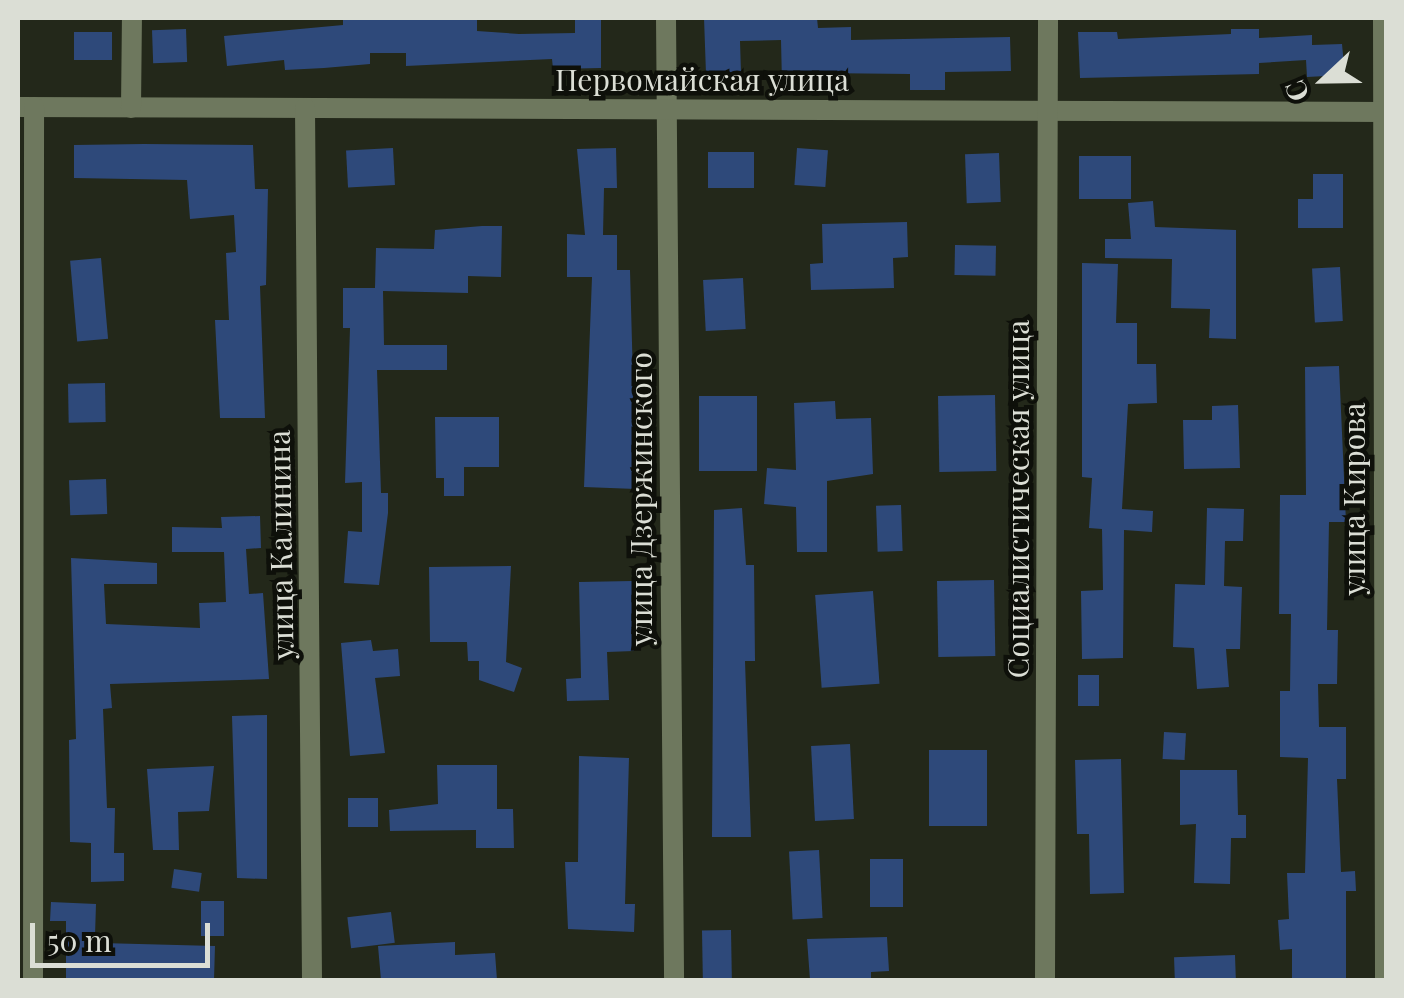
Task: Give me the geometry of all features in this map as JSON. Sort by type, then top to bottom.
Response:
[{"type":"street","points":[[131,108],[132,18]]},
{"type":"street","name":"улица Дзержинского","points":[[666,18],[674,980]]},
{"type":"street","name":"Социалистическая улица","points":[[1045,980],[1048,18]]},
{"type":"street","name":"улица Кирова","points":[[1383,18],[1385,980]]},
{"type":"street","points":[[26,107],[32,980]]},
{"type":"street","name":"Первомайская улица","points":[[26,107],[1384,112]]},
{"type":"street","name":"улица Калинина","points":[[305,108],[312,980]]},
{"type":"building","points":[[343,18],[477,18],[477,31],[519,34],[575,33],[575,18],[601,18],[601,68],[553,69],[552,59],[406,66],[406,53],[370,53],[370,64],[324,68],[285,70],[284,60],[227,66],[224,36],[343,25]]},
{"type":"building","points":[[704,18],[817,18],[818,28],[851,27],[851,40],[1010,37],[1011,71],[945,72],[945,90],[910,90],[910,74],[819,73],[819,83],[782,84],[781,40],[740,41],[741,73],[706,74]]},
{"type":"building","points":[[186,29],[187,62],[153,63],[152,30]]},
{"type":"building","points":[[1231,29],[1259,29],[1259,38],[1312,35],[1312,45],[1342,44],[1345,75],[1307,77],[1306,60],[1259,63],[1259,74],[1080,78],[1078,32],[1117,32],[1118,39],[1231,34]]},
{"type":"building","points":[[74,32],[112,32],[112,60],[74,60]]},
{"type":"building","points":[[74,145],[253,145],[255,189],[268,189],[266,285],[260,286],[265,418],[220,418],[215,320],[229,320],[226,253],[236,252],[234,215],[190,219],[187,180],[74,178]]},
{"type":"building","points":[[393,148],[395,185],[348,187],[346,150]]},
{"type":"building","points":[[616,148],[617,188],[604,188],[603,235],[617,235],[617,270],[630,270],[636,489],[584,487],[592,277],[567,277],[567,234],[585,235],[577,149]]},
{"type":"building","points":[[797,148],[828,150],[825,187],[794,185]]},
{"type":"building","points":[[708,152],[754,152],[754,188],[708,188]]},
{"type":"building","points":[[999,153],[1001,202],[967,203],[965,154]]},
{"type":"building","points":[[1079,156],[1131,156],[1131,199],[1079,199]]},
{"type":"building","points":[[1313,174],[1343,174],[1343,228],[1298,228],[1298,199],[1313,199]]},
{"type":"building","points":[[1153,201],[1155,227],[1236,230],[1236,339],[1209,338],[1210,309],[1171,308],[1172,259],[1105,258],[1105,239],[1131,239],[1128,203]]},
{"type":"building","points":[[907,222],[908,257],[893,258],[894,288],[811,290],[810,264],[823,263],[822,224]]},
{"type":"building","points":[[502,226],[501,277],[468,276],[468,293],[383,291],[384,345],[447,345],[447,370],[377,370],[381,493],[388,493],[379,585],[344,583],[348,531],[362,532],[362,482],[345,483],[350,328],[343,328],[343,288],[375,288],[376,248],[434,249],[435,230]]},
{"type":"building","points":[[955,245],[996,246],[995,276],[954,275]]},
{"type":"building","points":[[101,258],[108,339],[77,341],[70,261]]},
{"type":"building","points":[[1082,263],[1118,264],[1116,323],[1137,323],[1137,364],[1156,364],[1157,403],[1128,404],[1122,509],[1153,511],[1152,532],[1124,530],[1123,658],[1082,659],[1081,591],[1103,590],[1102,529],[1089,528],[1092,478],[1082,477]]},
{"type":"building","points":[[1340,267],[1343,321],[1315,322],[1312,268]]},
{"type":"building","points":[[743,278],[746,329],[706,331],[703,280]]},
{"type":"building","points":[[1339,366],[1346,522],[1329,522],[1327,630],[1338,630],[1337,684],[1318,684],[1319,727],[1346,727],[1346,779],[1337,779],[1341,872],[1355,871],[1356,891],[1346,891],[1346,980],[1292,980],[1292,949],[1280,950],[1278,920],[1289,919],[1287,873],[1305,873],[1308,758],[1280,757],[1280,691],[1290,691],[1291,614],[1279,614],[1280,495],[1306,495],[1305,367]]},
{"type":"building","points":[[105,383],[106,422],[69,423],[68,384]]},
{"type":"building","points":[[995,395],[996,471],[939,472],[938,396]]},
{"type":"building","points":[[699,396],[757,396],[757,471],[699,471]]},
{"type":"building","points":[[835,401],[836,419],[871,418],[873,474],[827,481],[827,552],[797,552],[796,507],[764,504],[767,468],[796,470],[794,403]]},
{"type":"building","points":[[1238,405],[1240,468],[1184,469],[1183,420],[1212,420],[1212,406]]},
{"type":"building","points":[[435,417],[499,417],[499,467],[464,467],[464,496],[444,496],[444,478],[436,478]]},
{"type":"building","points":[[106,479],[107,514],[70,515],[69,480]]},
{"type":"building","points":[[901,505],[903,551],[878,552],[876,506]]},
{"type":"building","points":[[742,508],[746,565],[754,565],[755,661],[745,661],[751,837],[712,837],[714,510]]},
{"type":"building","points":[[1207,508],[1244,509],[1243,541],[1225,541],[1224,586],[1242,587],[1240,649],[1226,649],[1229,687],[1197,689],[1194,648],[1173,647],[1175,584],[1205,585]]},
{"type":"building","points":[[260,516],[261,548],[246,549],[249,594],[263,593],[269,679],[110,684],[112,708],[103,709],[107,808],[115,808],[114,853],[124,853],[124,881],[91,882],[91,843],[70,842],[69,740],[76,739],[71,558],[157,563],[157,584],[104,584],[106,624],[200,628],[199,603],[226,602],[224,552],[172,552],[172,527],[222,528],[221,517]]},
{"type":"building","points":[[511,566],[506,662],[522,668],[514,692],[479,680],[479,661],[468,661],[467,642],[430,642],[429,567]]},
{"type":"building","points":[[994,580],[995,656],[938,657],[937,581]]},
{"type":"building","points":[[632,581],[634,651],[607,652],[609,700],[567,701],[566,679],[581,678],[579,582]]},
{"type":"building","points":[[873,591],[879,684],[822,688],[815,595]]},
{"type":"building","points":[[371,640],[373,651],[398,649],[400,676],[375,678],[385,753],[350,756],[341,643]]},
{"type":"building","points":[[1078,675],[1099,675],[1099,706],[1078,706]]},
{"type":"building","points":[[267,715],[267,879],[237,878],[232,716]]},
{"type":"building","points":[[1164,732],[1186,733],[1185,760],[1163,759]]},
{"type":"building","points":[[850,744],[854,819],[815,821],[811,746]]},
{"type":"building","points":[[929,750],[987,750],[987,826],[929,826]]},
{"type":"building","points":[[579,756],[629,758],[625,904],[635,904],[634,932],[568,929],[565,862],[578,862]]},
{"type":"building","points":[[1121,759],[1124,893],[1090,894],[1089,834],[1077,834],[1075,760]]},
{"type":"building","points":[[437,765],[497,765],[497,809],[513,809],[514,848],[476,848],[476,830],[390,831],[389,810],[438,804]]},
{"type":"building","points":[[214,766],[209,811],[178,812],[179,850],[153,850],[147,769]]},
{"type":"building","points":[[1180,770],[1237,770],[1238,815],[1246,815],[1246,838],[1231,838],[1230,884],[1194,883],[1196,824],[1180,825]]},
{"type":"building","points":[[348,798],[378,798],[378,827],[348,827]]},
{"type":"building","points":[[819,850],[823,918],[793,919],[789,852]]},
{"type":"building","points":[[870,859],[903,859],[903,907],[870,907]]},
{"type":"building","points":[[174,869],[202,873],[199,892],[171,888]]},
{"type":"building","points":[[201,901],[224,901],[224,936],[201,936]]},
{"type":"building","points":[[51,902],[96,904],[95,936],[101,943],[215,946],[214,980],[66,980],[66,921],[50,921]]},
{"type":"building","points":[[391,912],[395,943],[351,948],[347,917]]},
{"type":"building","points":[[731,930],[732,980],[703,980],[702,931]]},
{"type":"building","points":[[887,937],[889,971],[871,972],[871,980],[810,980],[807,939]]},
{"type":"building","points":[[455,942],[455,955],[495,953],[497,980],[381,980],[378,946]]},
{"type":"building","points":[[1235,955],[1236,980],[1175,980],[1174,957]]}]
